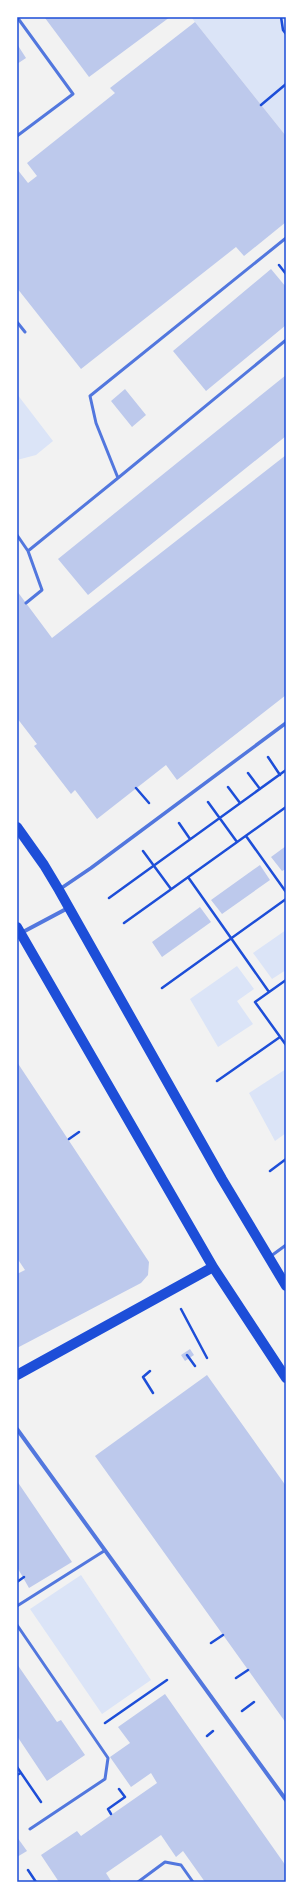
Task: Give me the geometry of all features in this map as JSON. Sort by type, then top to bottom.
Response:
[{"type":"main road","points":[[17,827],[44,865],[59,890],[268,1258],[286,1286]]},
{"type":"main road","points":[[18,932],[213,1267],[286,1378]]},
{"type":"main road","points":[[17,1375],[213,1267]]},
{"type":"street","points":[[59,890],[286,723]]},
{"type":"street","points":[[18,932],[69,908]]},
{"type":"street","points":[[17,1429],[286,1800]]},
{"type":"lane","points":[[17,17],[74,94],[17,136]]},
{"type":"lane","points":[[118,478],[96,423],[90,396],[286,238]]},
{"type":"lane","points":[[17,322],[25,332]]},
{"type":"lane","points":[[28,551],[286,340]]},
{"type":"lane","points":[[17,535],[28,551],[42,590],[26,603]]},
{"type":"lane","points":[[268,1258],[286,1245]]},
{"type":"lane","points":[[17,1606],[104,1551]]},
{"type":"lane","points":[[17,1625],[108,1758],[105,1779],[30,1829]]},
{"type":"lane","points":[[138,1882],[165,1862],[181,1865],[193,1882]]},
{"type":"path","points":[[281,17],[286,34]]},
{"type":"path","points":[[261,105],[286,84]]},
{"type":"path","points":[[262,760],[267,756],[280,775]]},
{"type":"path","points":[[247,771],[252,767]]},
{"type":"path","points":[[109,898],[286,770]]},
{"type":"path","points":[[198,788],[237,842]]},
{"type":"path","points":[[124,923],[286,807]]},
{"type":"path","points":[[133,836],[171,889]]},
{"type":"path","points":[[246,836],[286,892]]},
{"type":"path","points":[[188,877],[269,992]]},
{"type":"path","points":[[162,988],[286,899]]},
{"type":"path","points":[[286,980],[255,1002],[286,1045]]},
{"type":"path","points":[[217,1081],[280,1037]]},
{"type":"path","points":[[69,1139],[79,1132]]},
{"type":"path","points":[[270,1171],[286,1159]]},
{"type":"path","points":[[178,1303],[207,1358]]},
{"type":"path","points":[[187,1355],[195,1366]]},
{"type":"path","points":[[150,1371],[143,1377],[153,1393]]},
{"type":"path","points":[[17,1582],[24,1578]]},
{"type":"path","points":[[211,1643],[223,1634]]},
{"type":"path","points":[[236,1678],[248,1670]]},
{"type":"path","points":[[91,1733],[167,1680]]},
{"type":"path","points":[[242,1711],[254,1702]]},
{"type":"path","points":[[207,1736],[213,1731]]},
{"type":"path","points":[[17,1767],[50,1815]]},
{"type":"path","points":[[17,1775],[21,1773]]},
{"type":"path","points":[[111,1814],[108,1809],[125,1797],[116,1784]]},
{"type":"path","points":[[28,1870],[36,1882]]},
{"type":"shaded area","points":[[191,17],[286,17],[286,136]]},
{"type":"shaded area","points":[[17,394],[53,441],[36,455],[17,460]]},
{"type":"shaded area","points":[[286,930],[286,970],[272,979],[253,953]]},
{"type":"shaded area","points":[[237,966],[254,989],[237,1001],[253,1024],[218,1047],[190,999]]},
{"type":"shaded area","points":[[286,1069],[286,1133],[275,1141],[249,1093]]},
{"type":"shaded area","points":[[81,1575],[151,1680],[102,1714],[30,1609]]},
{"type":"building","points":[[170,17],[89,77],[45,18]]},
{"type":"building","points":[[195,22],[286,136],[286,222],[244,256],[236,247],[81,369],[17,288],[17,169],[28,183],[37,176],[27,163],[115,93],[110,88]]},
{"type":"building","points":[[17,44],[26,58],[17,64]]},
{"type":"building","points":[[271,269],[286,287],[286,325],[206,391],[173,351]]},
{"type":"building","points":[[286,375],[286,436],[88,595],[58,559]]},
{"type":"building","points":[[125,389],[146,415],[132,427],[111,401]]},
{"type":"building","points":[[286,455],[286,695],[177,780],[166,765],[97,819],[75,790],[71,794],[34,746],[37,744],[17,718],[17,591],[52,638]]},
{"type":"building","points":[[286,846],[286,869],[282,871],[271,857]]},
{"type":"building","points":[[260,865],[270,880],[222,914],[211,900]]},
{"type":"building","points":[[200,907],[211,922],[162,957],[152,942]]},
{"type":"building","points":[[17,1062],[149,1262],[148,1275],[141,1283],[17,1348],[17,1274],[25,1270],[17,1258]]},
{"type":"building","points":[[190,1349],[194,1355],[185,1361],[181,1355]]},
{"type":"building","points":[[207,1375],[286,1486],[286,1723],[95,1456]]},
{"type":"building","points":[[17,1481],[72,1562],[29,1588],[17,1567]]},
{"type":"building","points":[[17,1664],[57,1722],[61,1720],[85,1755],[47,1781],[17,1736]]},
{"type":"building","points":[[165,1694],[286,1866],[286,1882],[205,1882],[183,1851],[176,1857],[161,1835],[106,1873],[111,1881],[109,1882],[59,1882],[41,1855],[77,1831],[81,1836],[157,1783],[151,1773],[131,1787],[110,1757],[130,1743],[118,1727]]},
{"type":"building","points":[[17,1837],[27,1851],[17,1857]]}]
